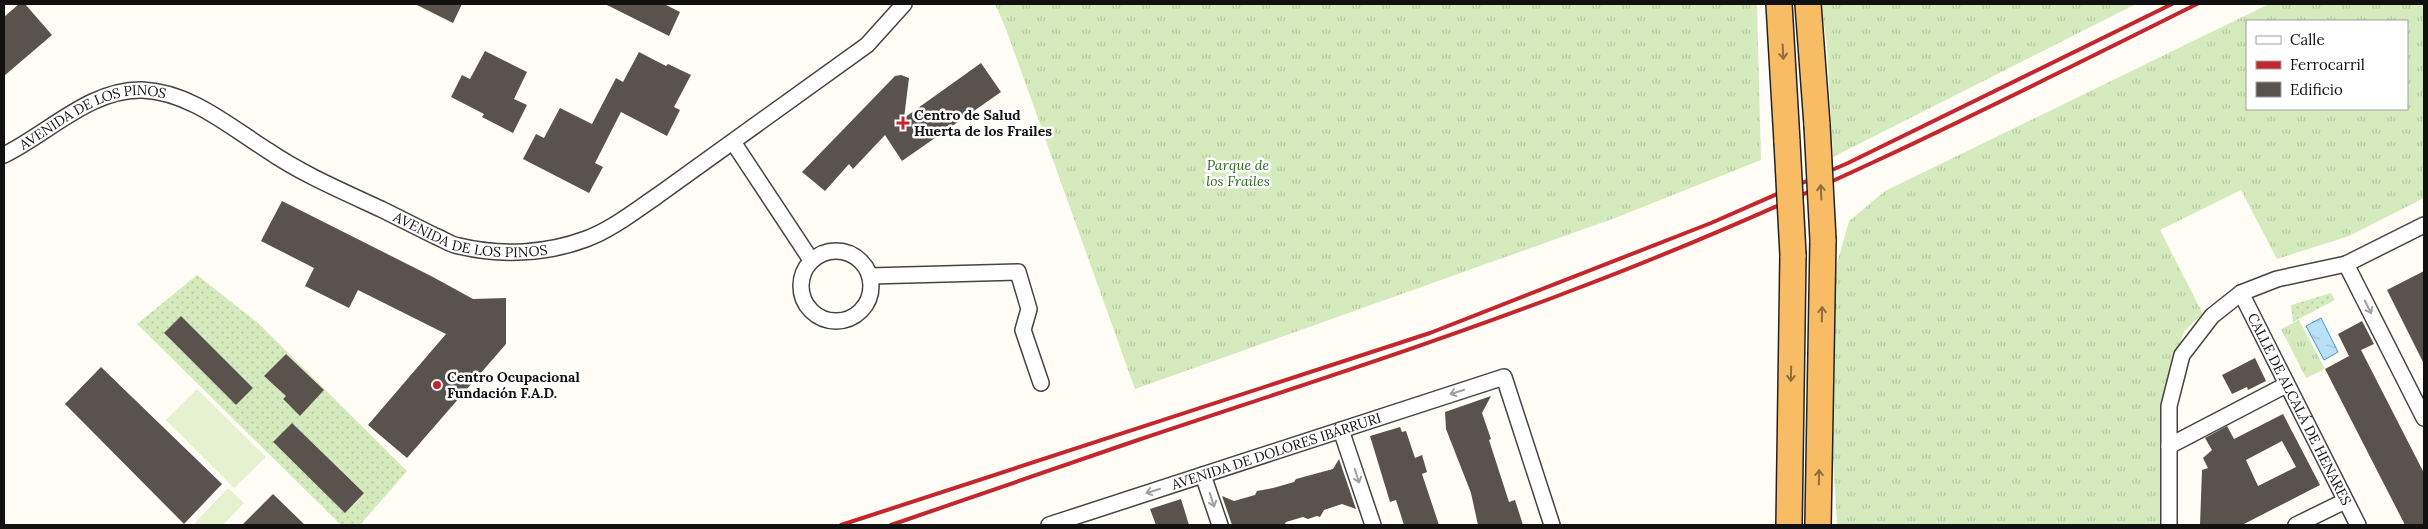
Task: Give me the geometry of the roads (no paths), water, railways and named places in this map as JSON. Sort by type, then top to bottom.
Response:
[{"type":"highway","points":[[1779,4],[1793,255],[1789,525]]},
{"type":"highway","points":[[1808,4],[1823,240],[1818,525]]},
{"type":"street","name":"AVENIDA DE LOS PINOS","points":[[4,154],[25,144],[88,103],[116,94],[142,90],[172,96],[199,106],[274,155],[327,184],[458,246],[508,254],[555,248],[587,239],[627,217],[866,45],[904,4]]},
{"type":"street","points":[[733,142],[811,260]]},
{"type":"street","points":[[2169,525],[2169,406],[2182,355],[2212,316],[2241,293],[2277,279],[2346,264],[2424,225]]},
{"type":"street","points":[[832,250],[844,251],[856,256],[865,265],[870,276],[871,291],[867,302],[858,314],[847,320],[830,321],[818,317],[808,308],[802,297],[800,285],[804,270],[811,260],[820,254],[832,250]]},
{"type":"street","points":[[2346,264],[2424,418]]},
{"type":"street","points":[[870,276],[1018,272],[1029,309],[1022,330],[1042,383]]},
{"type":"street","name":"CALLE DE ALCALÁ DE HENARES","points":[[2241,293],[2358,525]]},
{"type":"street","name":"AVENIDA DE DOLORES IBÁRRURI","points":[[1049,525],[1504,377],[1552,525]]},
{"type":"street","points":[[2169,446],[2286,385]]},
{"type":"street","points":[[1342,430],[1373,525]]},
{"type":"street","points":[[1203,475],[1220,525]]},
{"type":"street","points":[[2296,525],[2346,501]]},
{"type":"water","points":[[2321,318],[2338,352],[2324,360],[2306,326]]},
{"type":"railway","points":[[841,525],[1430,333],[1711,223],[1848,163],[2172,4]]},
{"type":"railway","points":[[891,525],[1411,349],[1653,259],[1889,155],[2197,4]]},
{"type":"place","name":"Centro de Salud Huerta de los Frailes","points":[[903,123]]},
{"type":"place","name":"Centro Ocupacional Fundación F.A.D.","points":[[437,385]]},
{"type":"park label","name":"Parque de los Frailes","points":[[1238,174]]}]
